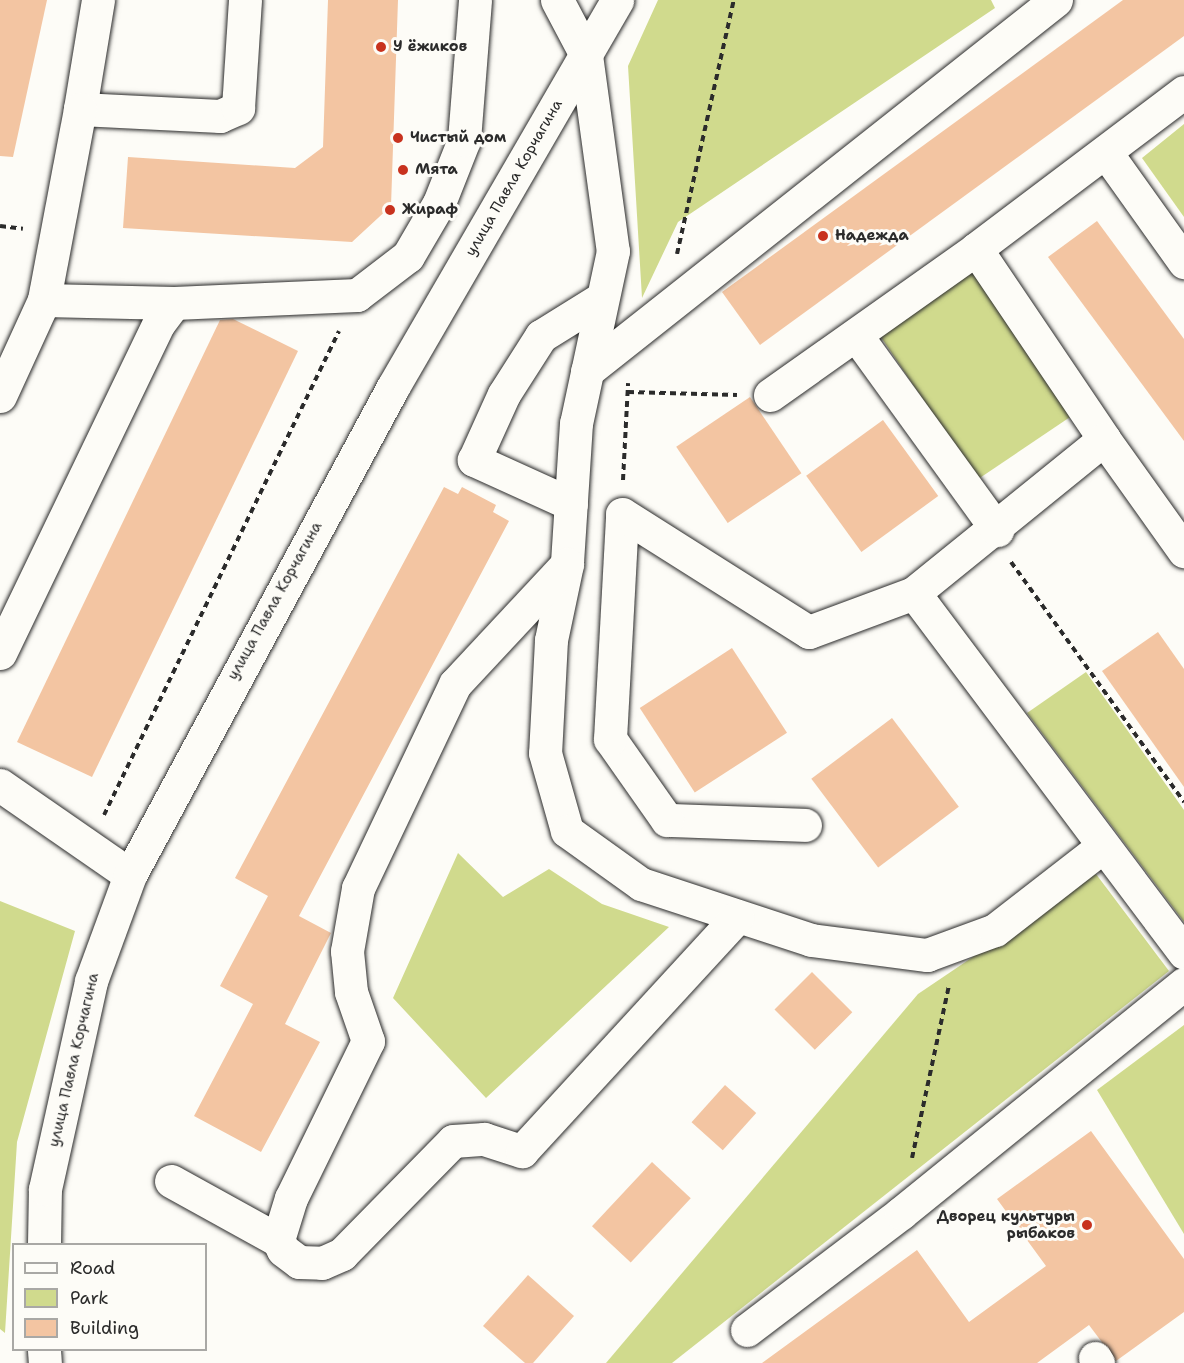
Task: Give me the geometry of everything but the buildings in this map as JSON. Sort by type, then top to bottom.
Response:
[{"type":"street","points":[[0,396],[44,300],[98,0]]},
{"type":"street","points":[[80,109],[232,113],[238,108],[245,0]]},
{"type":"street","points":[[44,300],[174,303],[357,296],[408,256],[443,193],[464,140],[475,0]]},
{"type":"street","points":[[557,0],[586,55],[613,251],[576,423],[567,564],[551,640],[545,753],[567,831],[641,884],[811,940],[927,955],[995,930],[1102,847]]},
{"type":"street","name":"улица Павла Корчагина","points":[[44,1243],[45,1189],[91,981],[130,875],[393,387],[617,0]]},
{"type":"street","points":[[587,370],[1056,0]]},
{"type":"street","points":[[770,395],[1107,154],[1184,92]]},
{"type":"street","points":[[1107,154],[1184,262]]},
{"type":"street","points":[[976,249],[1104,439],[1184,551]]},
{"type":"street","points":[[571,504],[474,460],[504,394],[542,336],[603,298]]},
{"type":"street","points":[[0,653],[159,323],[174,303]]},
{"type":"street","points":[[856,335],[994,532]]},
{"type":"street","points":[[805,825],[667,820],[610,739],[622,514],[809,632],[914,593],[994,532],[1104,439]]},
{"type":"street","points":[[278,1240],[291,1198],[368,1041],[351,992],[347,951],[358,888],[455,684],[567,564]]},
{"type":"street","points":[[914,593],[1102,847],[1184,953]]},
{"type":"street","points":[[0,785],[130,875]]},
{"type":"street","points":[[171,1181],[278,1240],[299,1262],[322,1263],[342,1254],[453,1141],[484,1139],[522,1151],[737,917]]},
{"type":"street","points":[[747,1330],[901,1213],[1184,984]]},
{"type":"path","points":[[673,303],[677,251],[734,0]]},
{"type":"path","points":[[88,846],[357,296]]},
{"type":"path","points":[[622,514],[631,336]]},
{"type":"path","points":[[628,392],[770,395]]},
{"type":"path","points":[[994,532],[1184,802]]},
{"type":"path","points":[[901,1213],[957,944]]},
{"type":"green space","points":[[658,0],[991,0],[995,8],[678,222],[642,298],[628,66]]},
{"type":"green space","points":[[1184,124],[1184,217],[1142,158]]},
{"type":"green space","points":[[976,267],[1075,414],[977,480],[878,333]]},
{"type":"green space","points":[[1086,672],[1184,810],[1184,922],[1027,713]]},
{"type":"green space","points":[[458,853],[503,897],[549,869],[602,904],[669,927],[486,1098],[393,998]]},
{"type":"green space","points":[[1096,874],[1169,971],[672,1363],[606,1363],[918,994]]},
{"type":"green space","points":[[0,901],[75,931],[17,1142],[5,1333],[0,1329]]},
{"type":"green space","points":[[1184,1025],[1184,1234],[1097,1090]]},
{"type":"place","name":"У ёжиков","points":[[381,47]]},
{"type":"place","name":"Чистый дом","points":[[398,138]]},
{"type":"place","name":"Мята","points":[[403,170]]},
{"type":"place","name":"Жираф","points":[[390,210]]},
{"type":"place","name":"Надежда","points":[[823,236]]},
{"type":"place","name":"Дворец культуры рыбаков","points":[[1087,1225]]}]
